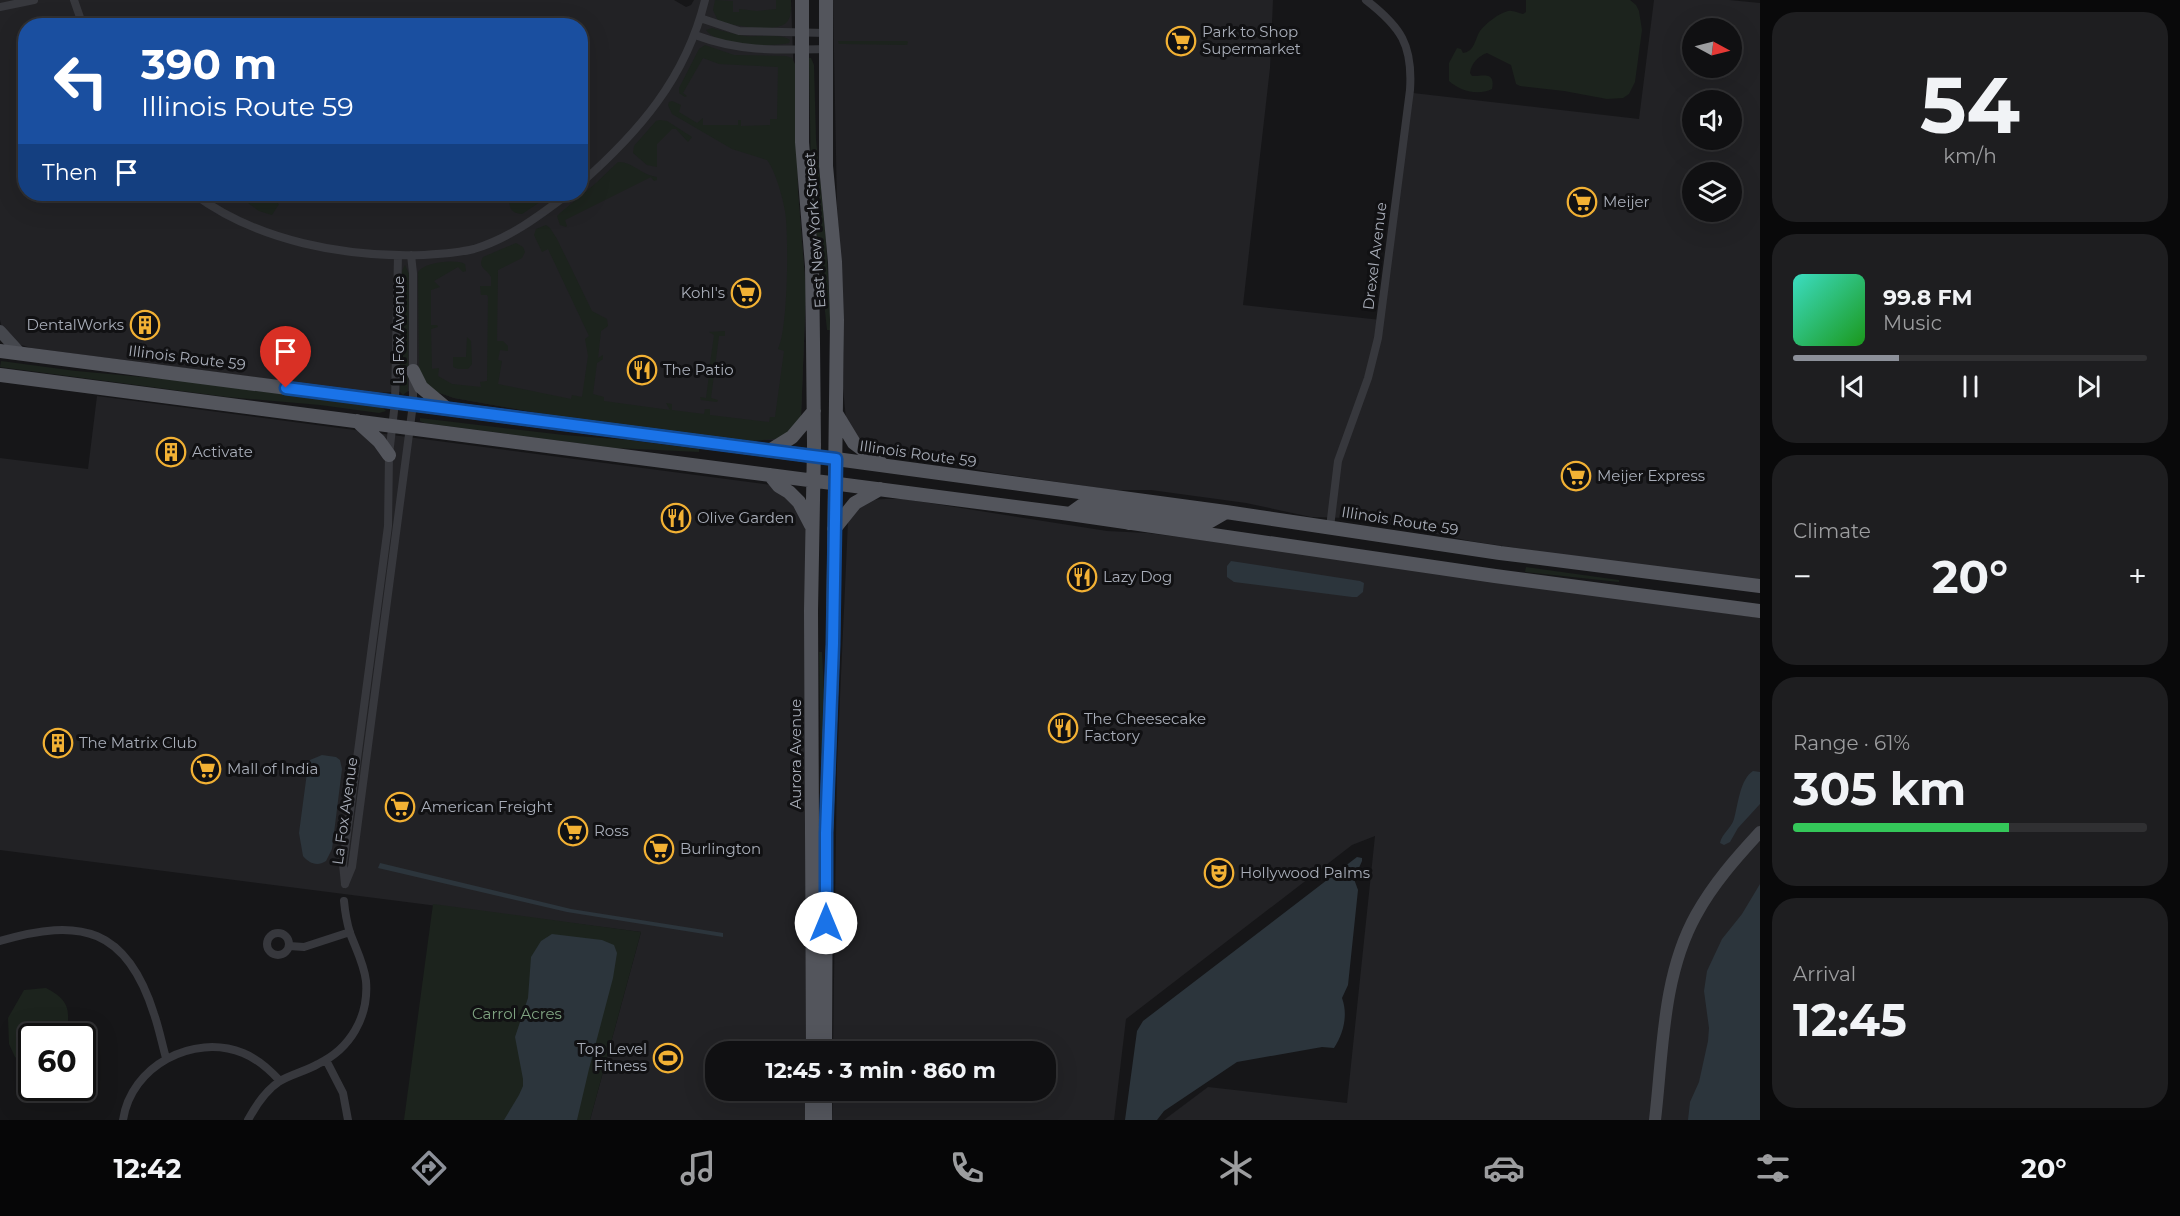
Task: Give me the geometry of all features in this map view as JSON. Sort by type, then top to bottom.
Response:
[{"type":"main road","name":"East New York Street","points":[[802,0],[802,142],[812,266],[814,456]]},
{"type":"main road","name":"East New York Street","points":[[826,0],[826,166],[837,289],[836,459]]},
{"type":"main road","name":"Illinois Route 59","points":[[0,351],[771,450],[1226,512],[1500,553],[1760,586]]},
{"type":"main road","points":[[413,371],[421,387],[447,409]]},
{"type":"main road","points":[[0,375],[1070,514],[1495,576],[1760,610]]},
{"type":"main road","points":[[771,450],[792,437],[814,411]]},
{"type":"main road","points":[[837,413],[854,443],[884,466]]},
{"type":"main road","points":[[357,421],[379,441],[389,455]]},
{"type":"main road","name":"Aurora Avenue","points":[[813,1041],[812,527],[814,456]]},
{"type":"main road","name":"Aurora Avenue","points":[[825,1041],[826,833],[833,644],[836,459]]},
{"type":"main road","points":[[770,475],[779,486],[799,502],[812,527]]},
{"type":"main road","points":[[834,529],[855,503],[880,489]]},
{"type":"main road","points":[[1070,514],[1084,504],[1130,509],[1139,501]]},
{"type":"main road","points":[[1128,523],[1140,514],[1207,523],[1226,512]]},
{"type":"main road","points":[[812,1101],[812,1120]]},
{"type":"main road","points":[[825,1101],[825,1120]]},
{"type":"street","points":[[0,7],[34,0]]},
{"type":"street","points":[[74,0],[80,18]]},
{"type":"street","points":[[588,177],[620,147],[648,116],[678,70],[695,35],[705,0]]},
{"type":"street","name":"Drexel Avenue","points":[[1330,527],[1340,454],[1368,378],[1378,338],[1411,74],[1411,60],[1402,35],[1390,20],[1366,0]]},
{"type":"street","points":[[700,18],[739,31],[826,33]]},
{"type":"street","points":[[695,35],[730,46],[749,49],[826,49]]},
{"type":"street","points":[[205,201],[228,216],[260,229],[328,248],[398,255],[470,250],[497,241],[521,228],[558,201]]},
{"type":"street","name":"La Fox Avenue","points":[[398,255],[395,402],[389,455],[388,526],[343,864],[345,884],[352,867],[413,404],[411,255]]},
{"type":"street","points":[[0,331],[20,353]]},
{"type":"street","points":[[1655,1120],[1670,986],[1678,956],[1690,926],[1709,892],[1760,832]]},
{"type":"street","points":[[248,1120],[264,1096],[280,1081],[326,1060],[340,1050],[353,1035],[364,1004],[364,971],[350,932],[344,902]]},
{"type":"street","points":[[0,941],[33,932],[62,929],[80,930],[103,938],[115,946],[128,960],[146,993],[155,1016],[166,1059]]},
{"type":"street","points":[[289,946],[304,947],[350,932]]},
{"type":"street","points":[[123,1120],[126,1105],[139,1083],[166,1059],[179,1052],[200,1047],[222,1047],[244,1053],[257,1060],[280,1081]]},
{"type":"street","points":[[326,1060],[344,1093],[348,1120]]},
{"type":"shaded area","points":[[0,0],[674,0],[686,7],[694,0],[791,0],[798,192],[806,291],[801,418],[774,440],[737,439],[567,418],[454,398],[431,390],[377,393],[31,348],[18,344],[3,332],[0,320]]},
{"type":"shaded area","points":[[833,0],[1273,0],[1270,68],[1243,305],[1381,320],[1413,93],[1639,119],[1654,0],[1729,0],[1760,3],[1760,585],[1470,541],[1348,518],[1311,517],[1246,503],[1151,490],[1113,490],[873,452],[864,446],[846,419],[843,388],[842,279],[837,206]]},
{"type":"shaded area","points":[[97,396],[780,486],[807,520],[805,905],[809,954],[809,1041],[705,1041],[705,1101],[808,1101],[808,1120],[590,1120],[641,932],[0,850],[0,458],[88,469]]},
{"type":"shaded area","points":[[904,499],[1107,531],[1147,533],[1228,543],[1760,618],[1760,1120],[1164,1120],[1208,1087],[1347,1103],[1375,836],[1352,845],[1126,1019],[1114,1120],[832,1120],[833,1101],[1056,1101],[1056,1041],[833,1041],[837,764],[848,521],[851,514],[869,500]]},
{"type":"shaded area","points":[[1231,561],[1360,581],[1364,583],[1363,592],[1357,597],[1352,597],[1234,582],[1227,577],[1227,566]]},
{"type":"shaded area","points":[[322,755],[336,757],[340,760],[342,769],[332,849],[326,861],[316,864],[303,856],[299,833],[308,765],[310,760]]},
{"type":"shaded area","points":[[1753,771],[1760,772],[1760,804],[1738,828],[1730,842],[1724,845],[1720,843],[1721,840],[1733,822],[1745,780]]},
{"type":"shaded area","points":[[1357,857],[1362,858],[1362,861],[1354,879],[1358,890],[1348,985],[1342,998],[1345,1010],[1344,1023],[1334,1048],[1322,1047],[1237,1062],[1164,1111],[1157,1120],[1125,1120],[1137,1031],[1143,1021]]},
{"type":"shaded area","points":[[380,863],[571,909],[723,933],[723,937],[567,912],[378,868]]},
{"type":"shaded area","points":[[1760,884],[1760,1120],[1688,1120],[1690,1102],[1699,1082],[1708,1041],[1709,1028],[1704,991],[1707,971],[1722,939],[1742,914]]},
{"type":"shaded area","points":[[552,934],[602,940],[614,945],[617,953],[613,978],[577,1120],[504,1120],[523,1086],[515,1037],[528,998],[531,957],[541,941]]},
{"type":"green space","points":[[715,0],[733,1],[733,12],[739,12],[739,9],[757,11],[776,9],[776,0],[791,0],[791,9],[788,21],[780,26],[753,28],[718,21],[713,10]]},
{"type":"green space","points":[[1526,0],[1630,0],[1636,5],[1642,30],[1635,82],[1629,94],[1623,98],[1607,99],[1520,86],[1516,84],[1511,65],[1487,53],[1476,61],[1470,73],[1472,76],[1490,77],[1493,83],[1492,89],[1481,92],[1469,91],[1449,81],[1449,63],[1457,48],[1463,53],[1470,50],[1482,28],[1504,12],[1514,11],[1523,14],[1526,12]]},
{"type":"green space","points":[[712,28],[742,35],[775,36],[790,40],[789,43],[770,45],[733,43],[712,36],[706,30]]},
{"type":"green space","points":[[838,41],[908,42],[907,45],[839,44]]},
{"type":"green space","points":[[705,45],[734,55],[786,56],[792,58],[795,64],[798,192],[806,291],[801,418],[783,438],[753,441],[567,418],[454,398],[431,390],[419,374],[418,272],[440,262],[465,264],[466,271],[463,272],[458,267],[434,281],[440,287],[431,290],[431,325],[438,327],[431,329],[432,369],[439,368],[438,376],[452,384],[481,387],[480,382],[487,381],[488,297],[481,295],[480,286],[491,286],[491,277],[482,266],[481,261],[483,257],[516,243],[523,247],[525,252],[522,258],[498,270],[497,341],[503,341],[508,346],[508,351],[500,350],[498,360],[502,361],[498,384],[571,399],[572,395],[582,397],[588,356],[585,339],[589,336],[548,249],[542,252],[534,235],[536,229],[546,225],[557,239],[592,311],[607,319],[608,326],[601,331],[598,358],[603,355],[603,359],[597,363],[593,394],[604,397],[604,401],[670,410],[666,403],[672,404],[672,410],[704,414],[705,409],[710,409],[710,415],[769,422],[770,417],[775,417],[784,351],[778,349],[784,323],[787,260],[785,211],[778,184],[767,160],[732,149],[672,114],[668,105],[672,101],[681,105],[679,112],[697,123],[703,118],[703,125],[738,125],[738,120],[741,120],[741,126],[770,125],[770,119],[777,119],[778,67],[719,64],[703,58],[683,93],[687,96],[685,97],[679,93],[679,88],[699,49]]},
{"type":"green space","points":[[809,58],[814,65],[816,139],[826,239],[831,330],[827,330],[811,180]]},
{"type":"green space","points":[[656,121],[667,121],[692,137],[688,142],[676,129],[672,129],[657,144],[657,167],[647,165],[633,153],[634,146]]},
{"type":"green space","points":[[618,162],[657,177],[657,180],[654,181],[651,177],[565,220],[566,227],[560,225],[557,216],[575,201],[588,201],[588,190]]},
{"type":"green space","points":[[245,201],[275,201],[279,204],[272,215],[259,211]]},
{"type":"green space","points":[[510,201],[542,201],[522,214],[514,212]]},
{"type":"green space","points":[[405,265],[409,274],[408,391],[403,395],[400,392],[401,273]]},
{"type":"green space","points":[[725,331],[725,336],[719,336],[711,398],[718,400],[717,402],[701,400],[700,397],[706,398],[710,368],[704,367],[705,364],[710,364],[714,335],[709,332]]},
{"type":"green space","points":[[467,337],[471,341],[472,364],[468,369],[458,369],[453,367],[453,357],[466,357]]},
{"type":"green space","points":[[1,361],[175,380],[382,407],[386,411],[379,413],[227,397],[0,367]]},
{"type":"green space","points":[[420,418],[564,435],[629,440],[699,449],[699,452],[615,448],[424,423],[420,421]]},
{"type":"green space","points":[[1526,567],[1619,580],[1619,582],[1525,572]]},
{"type":"green space","points":[[819,652],[822,652],[826,727],[824,783],[821,782]]},
{"type":"green space","name":"Carrol Acres","points":[[433,904],[641,932],[590,1120],[404,1120]]},
{"type":"green space","points":[[46,988],[60,997],[67,1008],[68,1020],[68,1023],[18,1023],[18,1059],[9,1044],[8,1018],[24,990]]},
{"type":"place","name":"Park to Shop Supermarket","points":[[1181,41]]},
{"type":"place","name":"Meijer","points":[[1582,202]]},
{"type":"place","name":"Kohl's","points":[[746,293]]},
{"type":"place","name":"DentalWorks","points":[[145,325]]},
{"type":"place","name":"The Patio","points":[[642,370]]},
{"type":"place","name":"Activate","points":[[171,452]]},
{"type":"place","name":"Meijer Express","points":[[1576,476]]},
{"type":"place","name":"Olive Garden","points":[[676,518]]},
{"type":"place","name":"Lazy Dog","points":[[1082,577]]},
{"type":"place","name":"The Cheesecake Factory","points":[[1063,728]]},
{"type":"place","name":"The Matrix Club","points":[[58,743]]},
{"type":"place","name":"Mall of India","points":[[206,769]]},
{"type":"place","name":"American Freight","points":[[400,807]]},
{"type":"place","name":"Ross","points":[[573,831]]},
{"type":"place","name":"Burlington","points":[[659,849]]},
{"type":"place","name":"Hollywood Palms","points":[[1219,873]]},
{"type":"place","name":"Top Level Fitness","points":[[668,1058]]},
{"type":"route","points":[[286,388],[836,459],[833,644],[826,833],[826,923]]}]
